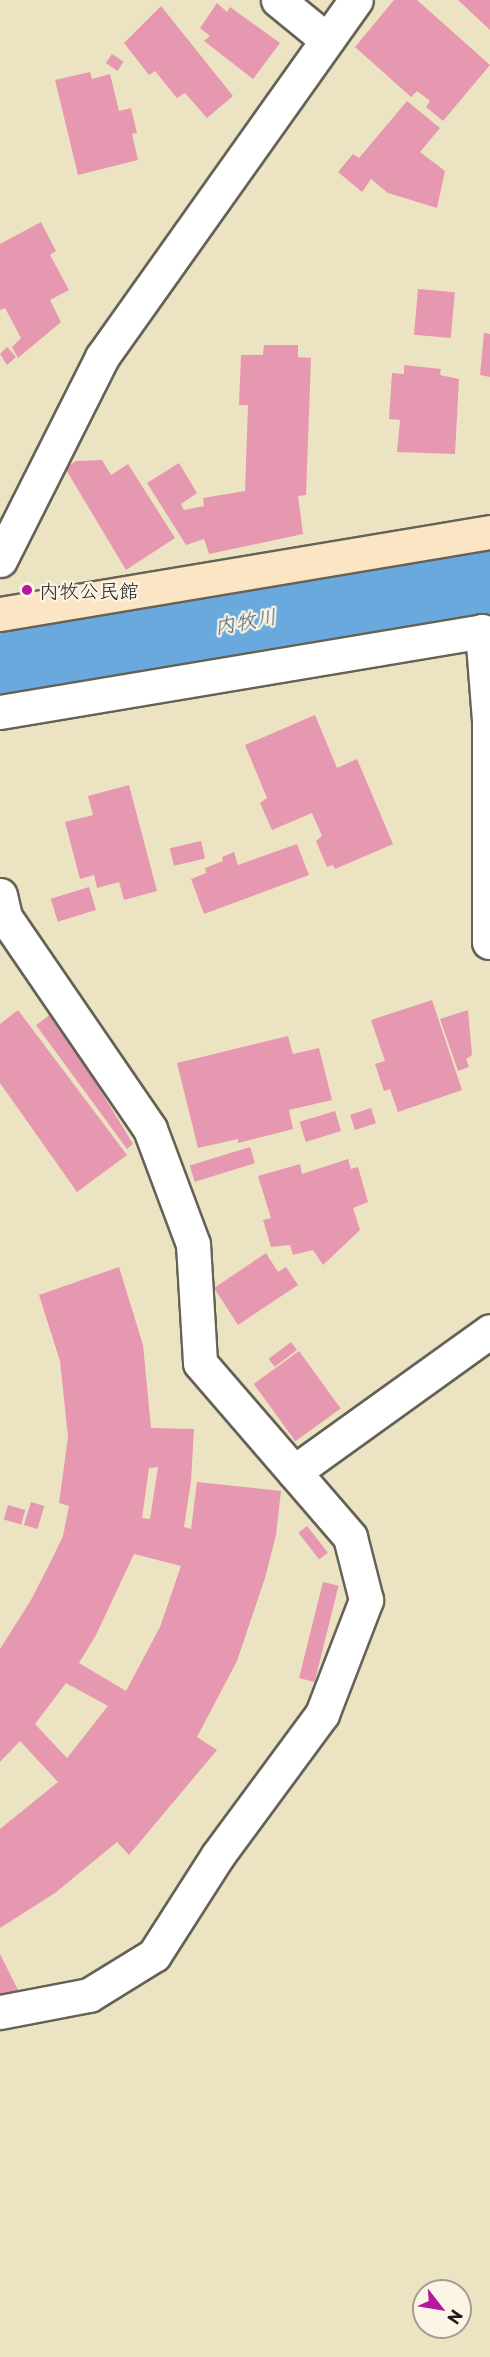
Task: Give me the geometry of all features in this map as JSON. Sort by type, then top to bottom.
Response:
[{"type":"street","points":[[278,0],[327,40]]},
{"type":"street","points":[[0,560],[102,357],[356,0]]},
{"type":"street","points":[[0,614],[490,532]]},
{"type":"street","points":[[0,712],[482,631],[489,718],[489,942]]},
{"type":"street","points":[[0,895],[5,917],[150,1129],[193,1244],[200,1363],[350,1537],[366,1600],[322,1714],[218,1855],[154,1955],[89,1995],[0,2012]]},
{"type":"street","points":[[294,1472],[490,1331]]},
{"type":"building","points":[[394,0],[417,0],[490,65],[443,121],[426,107],[430,101],[417,91],[411,97],[355,47]]},
{"type":"building","points":[[458,0],[490,0],[490,30]]},
{"type":"building","points":[[217,3],[227,12],[230,7],[280,43],[253,79],[204,41],[210,36],[200,28]]},
{"type":"building","points":[[161,6],[233,96],[207,118],[185,93],[177,98],[155,71],[149,75],[124,43]]},
{"type":"building","points":[[112,54],[124,62],[117,71],[106,63]]},
{"type":"building","points":[[90,72],[92,79],[110,74],[119,111],[131,108],[137,133],[132,134],[138,160],[78,175],[55,80]]},
{"type":"building","points":[[407,101],[440,128],[420,152],[445,171],[437,208],[388,193],[371,179],[362,192],[338,172],[353,154],[359,158]]},
{"type":"building","points":[[41,222],[56,251],[50,255],[69,290],[50,300],[61,322],[18,358],[12,347],[21,338],[5,308],[0,310],[0,244]]},
{"type":"building","points":[[418,289],[455,292],[451,338],[414,335]]},
{"type":"building","points":[[484,333],[490,334],[490,377],[480,375]]},
{"type":"building","points":[[264,345],[298,345],[298,357],[311,358],[306,495],[298,496],[303,534],[209,554],[204,539],[186,545],[147,483],[179,463],[197,493],[181,504],[184,510],[204,506],[203,498],[245,491],[248,405],[239,405],[241,355],[263,355]]},
{"type":"building","points":[[7,347],[16,357],[7,365],[0,354]]},
{"type":"building","points":[[404,365],[441,369],[440,375],[459,379],[455,454],[397,452],[400,420],[389,419],[392,373],[404,374]]},
{"type":"building","points":[[102,460],[111,475],[128,464],[175,538],[126,570],[65,468],[76,461]]},
{"type":"building","points":[[315,715],[337,768],[357,759],[393,844],[335,869],[333,865],[327,867],[316,841],[322,836],[312,813],[272,830],[260,803],[267,798],[245,745]]},
{"type":"building","points":[[129,785],[157,891],[124,900],[119,882],[97,888],[94,875],[80,879],[65,822],[93,815],[88,796]]},
{"type":"building","points":[[201,841],[205,859],[174,866],[170,848]]},
{"type":"building","points":[[297,844],[309,875],[204,914],[191,879],[206,873],[205,868],[223,861],[222,857],[234,852],[238,865]]},
{"type":"building","points":[[89,887],[96,910],[58,922],[51,899]]},
{"type":"building","points":[[432,1000],[462,1090],[398,1112],[390,1089],[384,1091],[375,1064],[385,1061],[371,1020]]},
{"type":"building","points":[[18,1010],[127,1155],[77,1192],[0,1083],[0,1024]]},
{"type":"building","points":[[468,1010],[472,1055],[466,1059],[469,1067],[458,1071],[440,1019]]},
{"type":"building","points":[[51,1014],[73,1045],[133,1144],[127,1149],[36,1025]]},
{"type":"building","points":[[288,1036],[293,1054],[319,1048],[332,1100],[289,1110],[293,1129],[238,1143],[238,1139],[198,1148],[177,1063]]},
{"type":"building","points":[[371,1108],[376,1123],[355,1130],[350,1115]]},
{"type":"building","points":[[335,1111],[341,1131],[306,1142],[300,1122]]},
{"type":"building","points":[[250,1147],[255,1163],[195,1182],[190,1165]]},
{"type":"building","points":[[348,1159],[351,1169],[358,1167],[368,1202],[353,1208],[360,1230],[323,1265],[313,1250],[293,1255],[290,1245],[271,1247],[263,1220],[271,1218],[258,1176],[300,1164],[302,1174]]},
{"type":"building","points":[[266,1253],[278,1272],[286,1267],[298,1285],[238,1325],[214,1288]]},
{"type":"building","points":[[119,1267],[143,1345],[151,1428],[194,1429],[191,1481],[184,1527],[191,1529],[197,1482],[281,1491],[276,1535],[265,1578],[237,1661],[197,1737],[217,1750],[129,1855],[117,1842],[55,1893],[0,1928],[0,1829],[58,1782],[20,1741],[0,1762],[0,1649],[31,1600],[51,1561],[63,1536],[69,1506],[59,1503],[68,1437],[60,1361],[39,1295]],"holes":[[[158,1467],[150,1519],[142,1518],[149,1468]],[[134,1554],[181,1566],[160,1627],[126,1691],[79,1663],[96,1635]],[[66,1683],[108,1706],[67,1758],[35,1724]]]},
{"type":"building","points":[[291,1342],[297,1350],[275,1367],[269,1359]]},
{"type":"building","points":[[299,1351],[341,1408],[295,1441],[254,1384]]},
{"type":"building","points":[[31,1502],[44,1506],[37,1529],[24,1525]]},
{"type":"building","points":[[8,1505],[25,1510],[21,1524],[4,1519]]},
{"type":"building","points":[[307,1526],[328,1553],[319,1560],[298,1533]]},
{"type":"building","points":[[323,1582],[339,1586],[315,1682],[299,1678]]},
{"type":"building","points":[[0,1954],[19,1992],[0,1994]]},
{"type":"waterway","name":"内牧川","points":[[0,664],[490,575]]},
{"type":"place","name":"内牧公民館","points":[[27,590]]}]
